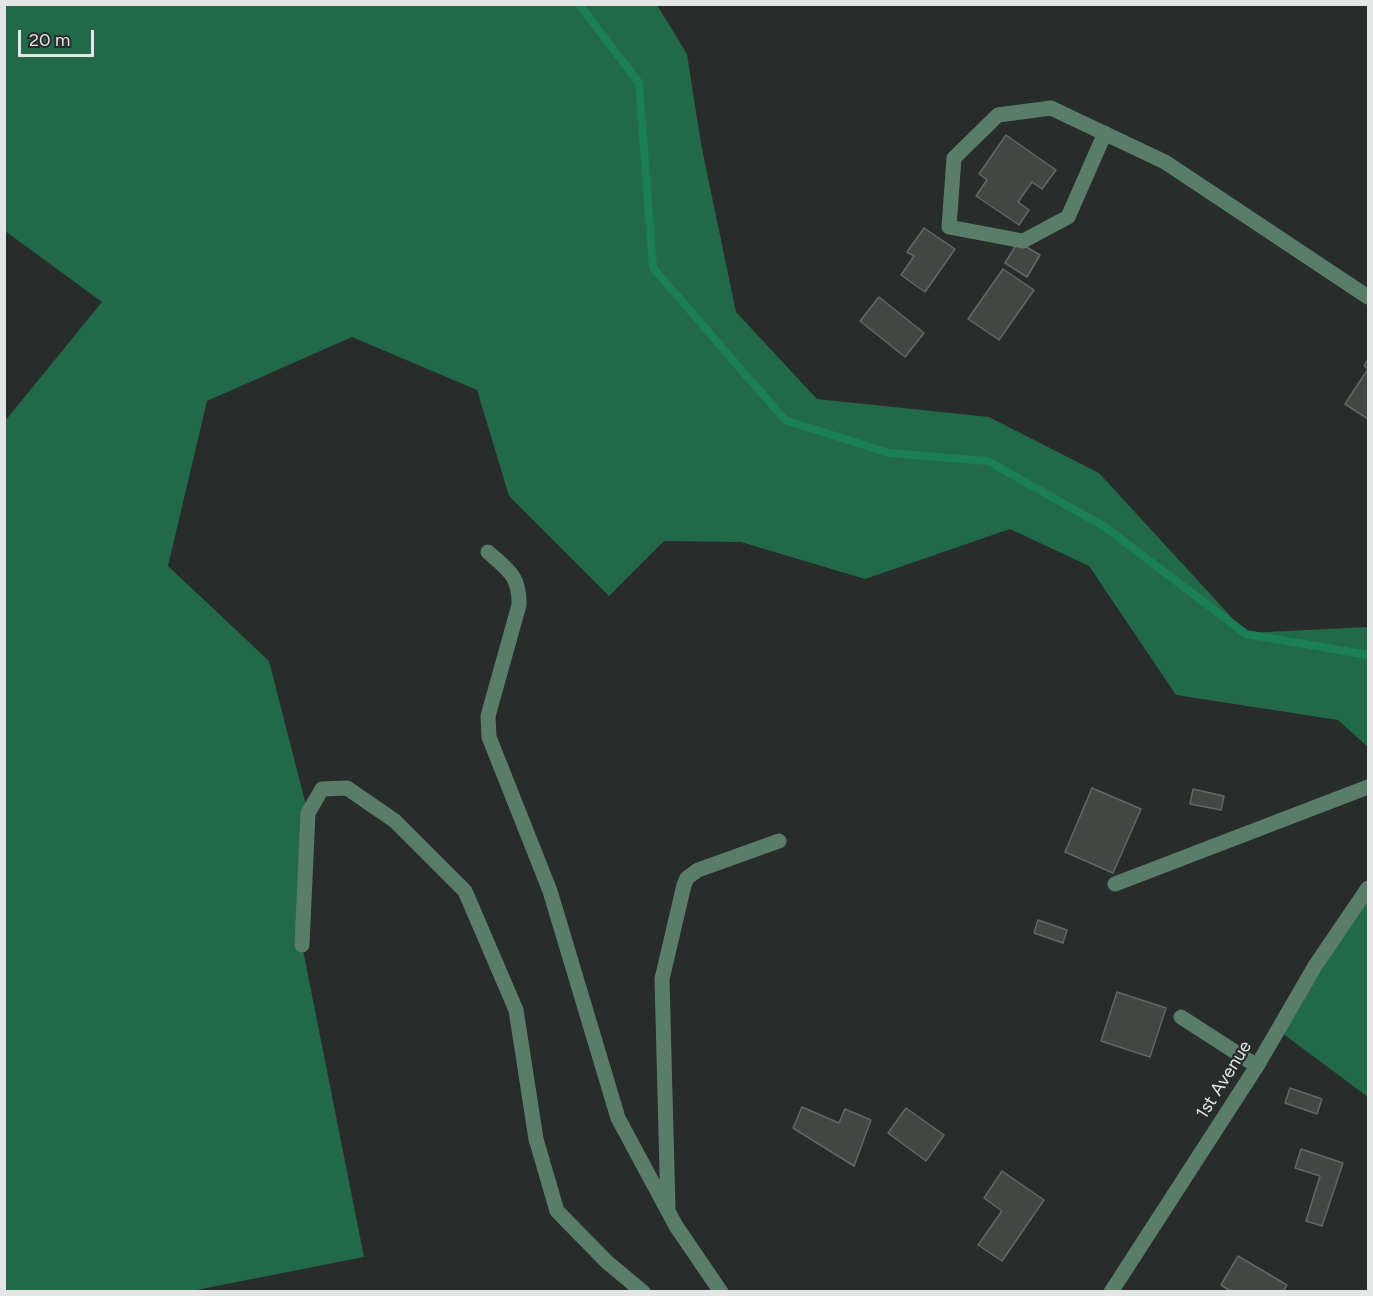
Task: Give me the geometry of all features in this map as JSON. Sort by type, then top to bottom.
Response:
[{"type":"street","points":[[1106,133],[1068,217],[1023,241],[949,227],[954,158],[998,115],[1050,108],[1106,133],[1165,162],[1368,297]]},
{"type":"street","points":[[488,552],[512,573],[520,586],[519,605],[488,716],[489,737],[550,891],[618,1118],[668,1212],[721,1292]]},
{"type":"street","points":[[1115,884],[1368,787]]},
{"type":"street","points":[[302,945],[308,813],[322,789],[347,788],[395,821],[465,891],[516,1010],[536,1139],[557,1211],[607,1262],[643,1292]]},
{"type":"street","points":[[668,1212],[662,979],[684,885],[687,878],[698,870],[779,841]]},
{"type":"street","name":"1st Avenue","points":[[1111,1292],[1257,1066],[1315,966],[1368,888]]},
{"type":"street","points":[[1180,1017],[1257,1066]]},
{"type":"green space","points":[[5,5],[657,5],[687,54],[701,144],[736,312],[817,399],[989,417],[1099,473],[1246,633],[1368,627],[1368,747],[1338,720],[1176,695],[1089,566],[1010,529],[865,579],[741,542],[664,541],[609,596],[509,496],[477,390],[352,337],[207,401],[168,566],[269,661],[308,813],[302,945],[364,1257],[191,1291],[5,1291],[5,421],[102,302],[5,231]]},
{"type":"green space","points":[[1368,888],[1368,1097],[1278,1030]]},
{"type":"building","points":[[1006,135],[1056,170],[1042,189],[1032,182],[1018,202],[1029,210],[1019,225],[976,196],[987,180],[979,174]]},
{"type":"building","points":[[924,228],[955,249],[925,292],[901,275],[914,256],[907,252]]},
{"type":"building","points":[[1018,242],[1040,255],[1027,277],[1005,263]]},
{"type":"building","points":[[1003,269],[1034,290],[999,340],[968,319]]},
{"type":"building","points":[[879,297],[924,333],[905,357],[860,321]]},
{"type":"building","points":[[1368,369],[1368,419],[1345,404]]},
{"type":"building","points":[[1092,788],[1141,809],[1113,873],[1065,852]]},
{"type":"building","points":[[1193,789],[1224,796],[1221,810],[1190,804]]},
{"type":"building","points":[[1038,920],[1067,930],[1063,943],[1034,933]]},
{"type":"building","points":[[1117,992],[1166,1008],[1150,1057],[1101,1041]]},
{"type":"building","points":[[1290,1088],[1322,1099],[1317,1114],[1285,1103]]},
{"type":"building","points":[[802,1107],[839,1123],[845,1109],[871,1120],[854,1166],[793,1128]]},
{"type":"building","points":[[906,1108],[944,1135],[926,1161],[888,1133]]},
{"type":"building","points":[[1301,1149],[1343,1163],[1322,1226],[1306,1221],[1320,1176],[1295,1168]]},
{"type":"building","points":[[1002,1171],[1044,1200],[1002,1261],[978,1245],[1002,1211],[984,1198]]},
{"type":"building","points":[[1238,1256],[1287,1285],[1283,1292],[1232,1292],[1221,1285]]},
{"type":"waterway","points":[[579,4],[639,83],[653,268],[785,420],[889,453],[988,461],[1105,527],[1246,634],[1368,655]]}]
